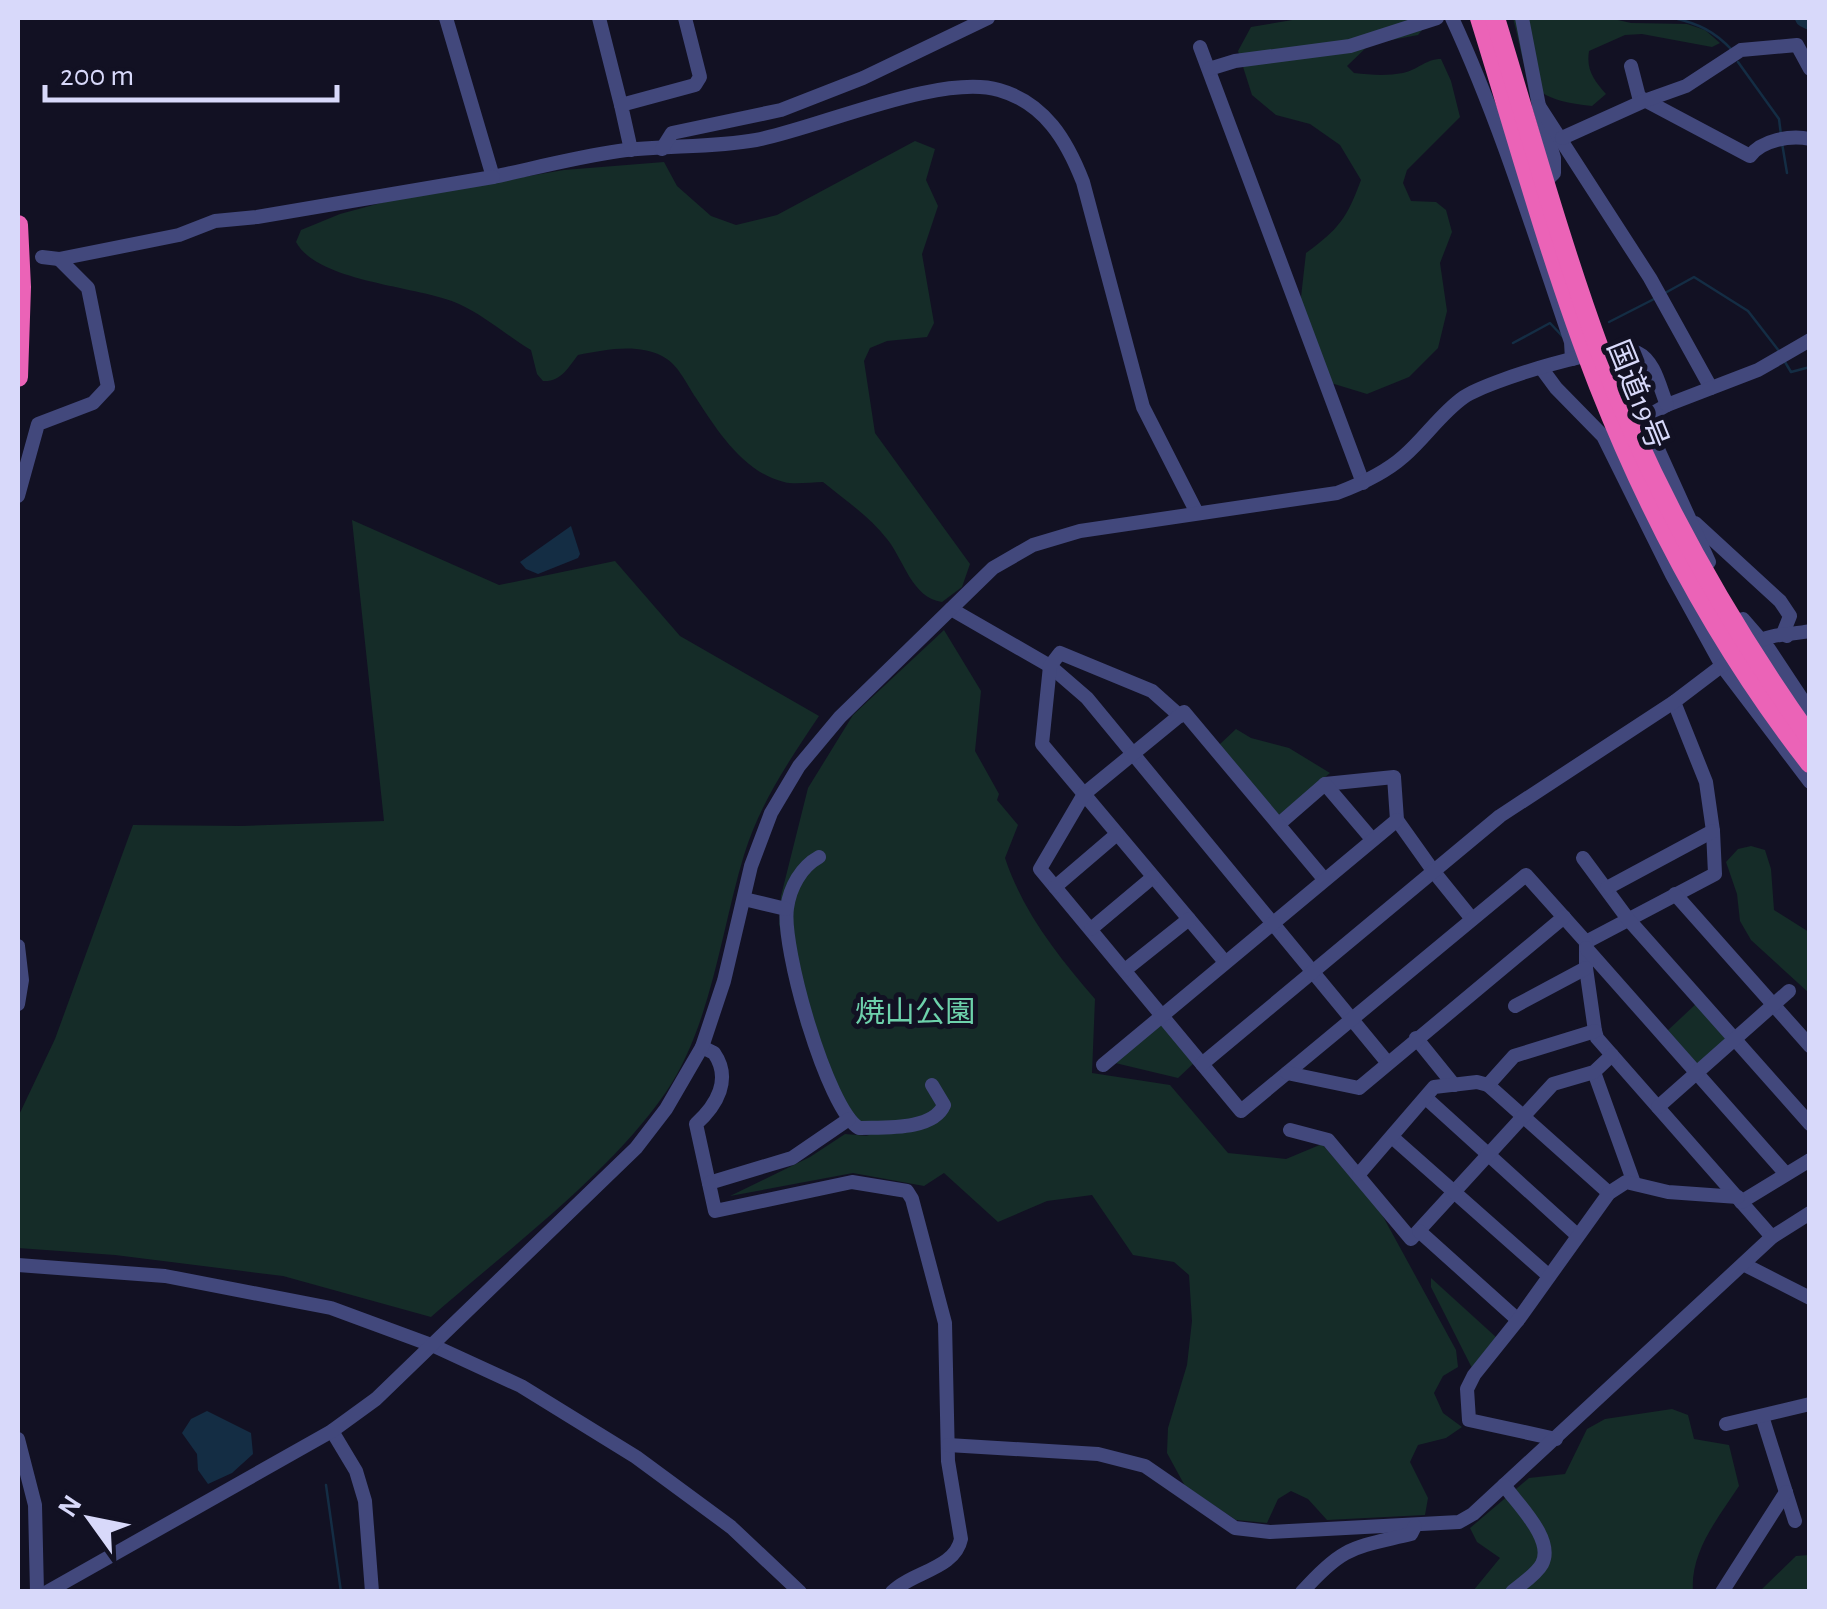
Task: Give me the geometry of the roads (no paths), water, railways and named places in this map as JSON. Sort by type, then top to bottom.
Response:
[{"type":"highway","name":"国道19号","points":[[1480,18],[1513,151],[1587,355],[1644,492],[1681,565],[1760,694],[1810,763]]},
{"type":"highway","name":"国道19号","points":[[1495,18],[1546,181],[1587,355],[1736,628],[1810,738]]},
{"type":"highway","points":[[18,225],[18,377]]},
{"type":"street","points":[[446,18],[492,176]]},
{"type":"street","points":[[598,18],[631,150]]},
{"type":"street","points":[[621,105],[695,86],[700,77],[685,18]]},
{"type":"street","points":[[662,148],[672,133],[781,110],[863,78],[988,18]]},
{"type":"street","points":[[1209,69],[1235,61],[1350,46],[1437,18]]},
{"type":"street","points":[[1452,18],[1513,151]]},
{"type":"street","points":[[1522,18],[1554,158],[1554,173],[1546,181]]},
{"type":"street","points":[[1562,138],[1644,100],[1686,86],[1741,50],[1797,45],[1810,70]]},
{"type":"street","points":[[1200,48],[1363,483]]},
{"type":"street","points":[[1631,66],[1639,97],[1750,156],[1766,143],[1798,136],[1810,139]]},
{"type":"street","points":[[42,257],[59,259],[178,235],[216,221],[631,150],[756,140],[936,90],[972,86],[998,90],[1024,101],[1046,117],[1070,151],[1082,182],[1142,407],[1197,513]]},
{"type":"street","points":[[1540,106],[1650,278],[1710,388]]},
{"type":"street","points":[[18,496],[38,424],[94,403],[108,387],[88,288],[59,259]]},
{"type":"street","points":[[1810,340],[1758,370],[1653,413],[1648,425],[1694,523],[1702,551],[1756,642],[1769,649],[1810,711]]},
{"type":"street","points":[[47,1592],[332,1430],[376,1400],[636,1148],[666,1110],[702,1047],[771,814],[799,766],[840,717],[993,568],[1034,545],[1080,531],[1337,493],[1363,483],[1402,458],[1462,398],[1482,386],[1587,355],[1627,350],[1639,353],[1649,361],[1667,406]]},
{"type":"street","points":[[1542,369],[1609,446],[1672,575],[1725,664],[1810,782]]},
{"type":"street","points":[[1694,523],[1780,601],[1790,616],[1784,631],[1787,636]]},
{"type":"street","points":[[952,610],[1050,666],[1088,698],[1387,1062]]},
{"type":"street","points":[[1756,642],[1769,636],[1810,631]]},
{"type":"street","points":[[1180,716],[1152,691],[1060,654],[1050,666],[1042,744],[1225,962]]},
{"type":"street","points":[[1202,1064],[1500,816],[1725,664]]},
{"type":"street","points":[[1586,945],[1628,918],[1715,874],[1706,782],[1674,702]]},
{"type":"street","points":[[1324,878],[1184,712],[1084,794],[1040,869],[1241,1110],[1526,875],[1786,1174]]},
{"type":"street","points":[[1279,824],[1325,784],[1394,777],[1397,820],[1472,918]]},
{"type":"street","points":[[1325,784],[1371,838]]},
{"type":"street","points":[[1102,1065],[1397,820]]},
{"type":"street","points":[[1607,888],[1713,830]]},
{"type":"street","points":[[1055,887],[1117,834]]},
{"type":"street","points":[[819,856],[793,884],[786,910],[786,934],[807,1022],[849,1119],[859,1128],[918,1124],[936,1117],[944,1106],[932,1085]]},
{"type":"street","points":[[1583,858],[1628,918],[1810,1124]]},
{"type":"street","points":[[1091,929],[1153,877]]},
{"type":"street","points":[[1675,894],[1810,1046]]},
{"type":"street","points":[[744,898],[786,910]]},
{"type":"street","points":[[1287,1073],[1359,1088],[1564,917]]},
{"type":"street","points":[[1126,970],[1189,919]]},
{"type":"street","points":[[1586,945],[1595,1030],[1612,1055],[1772,1237]]},
{"type":"street","points":[[18,946],[22,980],[18,1004]]},
{"type":"street","points":[[1515,1006],[1586,968]]},
{"type":"street","points":[[1658,1107],[1789,991]]},
{"type":"street","points":[[1488,1085],[1514,1056],[1595,1030]]},
{"type":"street","points":[[1416,1038],[1454,1084]]},
{"type":"street","points":[[702,1047],[714,1053],[723,1074],[715,1102],[696,1124],[715,1211],[852,1182],[907,1191],[912,1199],[944,1323],[948,1461],[961,1539],[959,1548],[946,1561],[892,1592]]},
{"type":"street","points":[[1290,1130],[1328,1140],[1411,1239],[1553,1084],[1594,1072],[1612,1055]]},
{"type":"street","points":[[1594,1072],[1634,1184]]},
{"type":"street","points":[[1358,1174],[1434,1087],[1477,1082],[1488,1085],[1608,1193]]},
{"type":"street","points":[[1426,1098],[1577,1235]]},
{"type":"street","points":[[709,1184],[792,1158],[849,1119]]},
{"type":"street","points":[[1392,1136],[1549,1276]]},
{"type":"street","points":[[1556,1439],[1470,1420],[1467,1389],[1486,1356],[1518,1320],[1608,1193],[1626,1182],[1668,1192],[1739,1200],[1810,1160]]},
{"type":"street","points":[[948,1445],[1098,1454],[1145,1466],[1236,1528],[1270,1532],[1458,1522],[1556,1439],[1772,1237],[1810,1213]]},
{"type":"street","points":[[1420,1232],[1518,1320]]},
{"type":"street","points":[[18,1265],[165,1276],[331,1308],[434,1346],[522,1386],[636,1457],[732,1527],[800,1592]]},
{"type":"street","points":[[1745,1265],[1810,1298]]},
{"type":"street","points":[[1726,1424],[1810,1404]]},
{"type":"street","points":[[1762,1416],[1795,1522]]},
{"type":"street","points":[[332,1430],[356,1470],[365,1500],[372,1592]]},
{"type":"street","points":[[18,1438],[35,1506],[37,1592]]},
{"type":"street","points":[[1504,1485],[1542,1538],[1545,1552],[1541,1565],[1512,1592]]},
{"type":"street","points":[[1722,1592],[1786,1492]]},
{"type":"street","points":[[1302,1592],[1338,1555],[1411,1534],[1415,1526]]},
{"type":"water","points":[[571,526],[578,558],[538,574],[520,562]]},
{"type":"water","points":[[207,1411],[251,1433],[253,1454],[232,1473],[208,1484],[198,1470],[197,1454],[182,1433],[191,1419]]},
{"type":"waterway","points":[[1631,18],[1671,18]]},
{"type":"waterway","points":[[1674,18],[1706,29],[1732,50]]},
{"type":"waterway","points":[[1804,18],[1810,21]]},
{"type":"waterway","points":[[1738,62],[1779,119],[1781,135]]},
{"type":"waterway","points":[[1782,143],[1787,173]]},
{"type":"waterway","points":[[1665,293],[1694,277],[1748,311],[1779,351]]},
{"type":"waterway","points":[[1609,322],[1656,298]]},
{"type":"waterway","points":[[1513,343],[1550,323],[1564,338]]},
{"type":"waterway","points":[[1785,362],[1791,372],[1810,367]]},
{"type":"waterway","points":[[326,1485],[341,1592]]},
{"type":"park label","name":"焼山公園","points":[[915,1013]]}]
